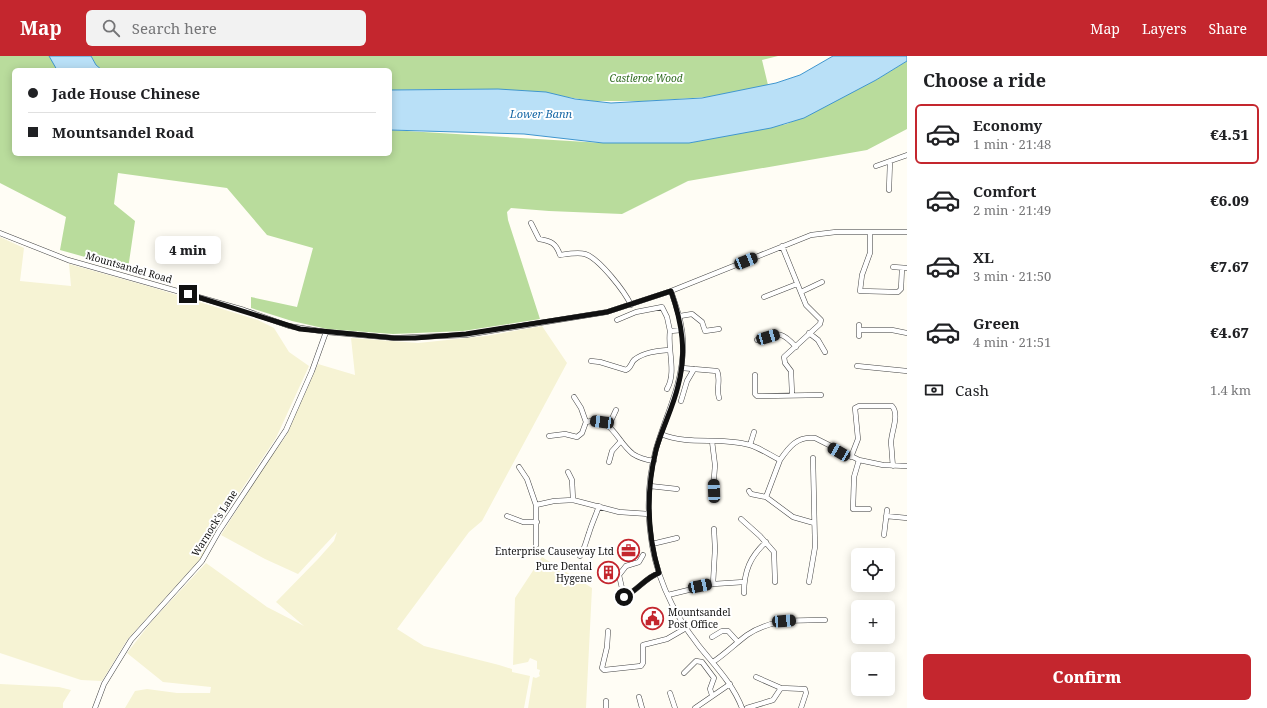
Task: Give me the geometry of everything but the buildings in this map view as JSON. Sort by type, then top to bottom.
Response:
[{"type":"street","points":[[876,166],[907,155]]},
{"type":"street","points":[[889,190],[890,161]]},
{"type":"street","points":[[531,223],[539,239],[551,241],[557,247],[560,255],[584,253],[593,257],[621,287],[631,305]]},
{"type":"street","points":[[870,232],[870,252],[862,275],[860,291],[898,292],[901,289],[904,268],[893,267]]},
{"type":"street","name":"Mountsandel Road","points":[[0,233],[68,260],[238,308],[289,326],[326,332],[394,338],[466,334],[607,312],[671,291],[818,233],[907,232]]},
{"type":"street","points":[[782,246],[809,309],[821,320],[820,324],[784,357],[784,360],[791,371],[792,394]]},
{"type":"street","points":[[801,292],[822,282]]},
{"type":"street","points":[[764,297],[798,284]]},
{"type":"street","points":[[671,291],[680,316],[682,330],[682,368],[678,387],[661,434],[654,461],[650,486],[649,514],[652,544],[659,573],[668,596],[686,628],[730,684],[742,708]]},
{"type":"street","points":[[617,320],[636,312],[662,307],[667,317],[670,331],[669,350],[671,380],[667,389]]},
{"type":"street","points":[[680,316],[692,314],[702,322],[704,330],[707,332],[718,329]]},
{"type":"street","points":[[670,331],[682,330]]},
{"type":"street","points":[[859,330],[892,330],[907,333]]},
{"type":"street","name":"Warnock's Lane","points":[[95,708],[104,684],[131,640],[202,561],[219,531],[286,430],[312,371],[326,332]]},
{"type":"street","points":[[809,333],[818,340],[825,352]]},
{"type":"street","points":[[757,340],[782,334],[787,336],[796,347]]},
{"type":"street","points":[[591,361],[600,362],[626,370],[635,360],[645,355],[654,351],[669,350]]},
{"type":"street","points":[[857,366],[907,371]]},
{"type":"street","points":[[682,368],[717,371],[719,374],[717,392],[718,398]]},
{"type":"street","points":[[680,401],[688,379],[694,369]]},
{"type":"street","points":[[755,374],[755,394],[757,396],[792,394],[821,395]]},
{"type":"street","points":[[549,436],[565,434],[577,437],[582,433],[586,422],[581,408],[574,397]]},
{"type":"street","points":[[851,457],[858,439],[856,407],[892,406],[895,409],[891,443],[893,466]]},
{"type":"street","points":[[609,425],[616,410]]},
{"type":"street","points":[[586,422],[602,422],[609,425],[621,441],[637,456],[654,461]]},
{"type":"street","points":[[750,445],[754,432]]},
{"type":"street","points":[[661,434],[685,441],[733,441],[750,445],[780,460]]},
{"type":"street","points":[[766,497],[780,460],[796,441],[809,437],[821,440],[859,460],[893,466],[907,466]]},
{"type":"street","points":[[609,462],[612,451],[621,441]]},
{"type":"street","points":[[712,441],[715,465],[714,491]]},
{"type":"street","points":[[809,582],[816,548],[814,523],[815,466],[813,458]]},
{"type":"street","points":[[859,460],[854,477],[853,509],[869,509]]},
{"type":"street","points":[[519,467],[527,479],[536,505],[536,545]]},
{"type":"street","points":[[568,472],[572,480],[573,500]]},
{"type":"street","points":[[650,486],[677,489]]},
{"type":"street","points":[[749,491],[751,494],[766,497],[793,517],[814,523]]},
{"type":"street","points":[[536,505],[554,501],[573,500],[619,512],[649,514]]},
{"type":"street","points":[[580,556],[586,547],[589,531],[595,520],[599,506]]},
{"type":"street","points":[[884,535],[887,510]]},
{"type":"street","points":[[507,516],[523,522],[537,522]]},
{"type":"street","points":[[886,516],[907,518]]},
{"type":"street","points":[[741,519],[766,542],[776,556],[775,582]]},
{"type":"street","points":[[713,584],[716,549],[714,529]]},
{"type":"street","points":[[652,544],[677,538]]},
{"type":"street","points":[[744,592],[744,582],[748,563],[766,542]]},
{"type":"street","points":[[643,555],[639,562],[626,566],[619,575],[624,597],[632,593],[654,574],[659,573]]},
{"type":"street","points":[[668,596],[713,584],[744,582]]},
{"type":"street","points":[[713,662],[752,632],[777,622],[825,620]]},
{"type":"street","points":[[608,631],[607,647],[602,662],[602,668],[604,670],[641,666],[643,664],[643,645],[667,639],[686,628]]},
{"type":"street","points":[[712,637],[720,632],[728,631],[738,642]]},
{"type":"street","points":[[684,673],[696,661],[702,662],[714,678],[710,690],[712,695]]},
{"type":"street","points":[[756,677],[781,688],[805,689],[806,693],[801,708]]},
{"type":"street","points":[[695,708],[730,684]]},
{"type":"street","points":[[747,708],[763,706],[775,699],[781,688]]},
{"type":"street","points":[[670,693],[675,708]]},
{"type":"street","points":[[639,696],[642,708]]},
{"type":"street","points":[[606,701],[606,708]]},
{"type":"shaded area","points":[[0,237],[24,248],[20,281],[71,286],[69,264],[151,287],[258,320],[274,328],[289,352],[309,366],[276,438],[228,510],[204,555],[127,640],[102,681],[81,680],[0,653]]},
{"type":"shaded area","points":[[542,326],[567,363],[482,521],[469,532],[397,629],[424,646],[499,665],[512,669],[512,672],[530,676],[524,708],[125,708],[135,691],[147,689],[177,693],[210,693],[211,687],[163,682],[127,653],[152,621],[206,563],[267,607],[304,626],[276,602],[334,541],[337,532],[298,574],[265,559],[221,535],[267,462],[286,436],[318,364],[355,375],[351,338],[418,343],[486,336]]},
{"type":"shaded area","points":[[542,557],[592,588],[586,708],[528,708],[533,677],[536,678],[540,676],[540,670],[537,669],[537,661],[530,658],[528,662],[513,665],[515,598]]},
{"type":"shaded area","points":[[0,684],[59,687],[71,690],[63,703],[63,708],[0,708]]},
{"type":"green space","points":[[0,56],[50,56],[58,68],[12,68],[12,156],[392,156],[392,130],[603,143],[689,143],[787,124],[876,80],[907,61],[907,129],[867,150],[688,181],[622,214],[511,208],[507,212],[508,220],[540,319],[463,331],[393,334],[327,329],[292,321],[251,308],[251,297],[297,307],[313,248],[267,235],[227,188],[118,173],[114,204],[135,221],[128,269],[60,250],[66,217],[0,183]]},
{"type":"green space","name":"Castleroe Wood","points":[[91,56],[778,56],[762,60],[768,85],[708,97],[646,101],[592,101],[529,91],[473,89],[392,90],[392,68],[100,68]]},
{"type":"water","points":[[49,56],[91,56],[100,68],[56,68]]},
{"type":"water","name":"Lower Bann","points":[[833,56],[907,56],[907,61],[876,80],[804,118],[771,128],[689,143],[603,143],[524,134],[392,130],[392,90],[498,89],[546,92],[575,99],[611,103],[702,98],[776,83],[800,75]]},
{"type":"place","name":"Enterprise Causeway Ltd","points":[[629,551]]},
{"type":"place","name":"Pure Dental Hygene","points":[[608,572]]},
{"type":"place","name":"Mountsandel Post Office","points":[[653,618]]},
{"type":"route","points":[[188,294],[244,310],[300,329],[394,338],[426,338],[466,334],[607,312],[671,291],[680,316],[684,346],[682,368],[678,387],[656,449],[650,486],[650,530],[655,561],[659,573],[654,574],[632,593],[624,597]]}]
